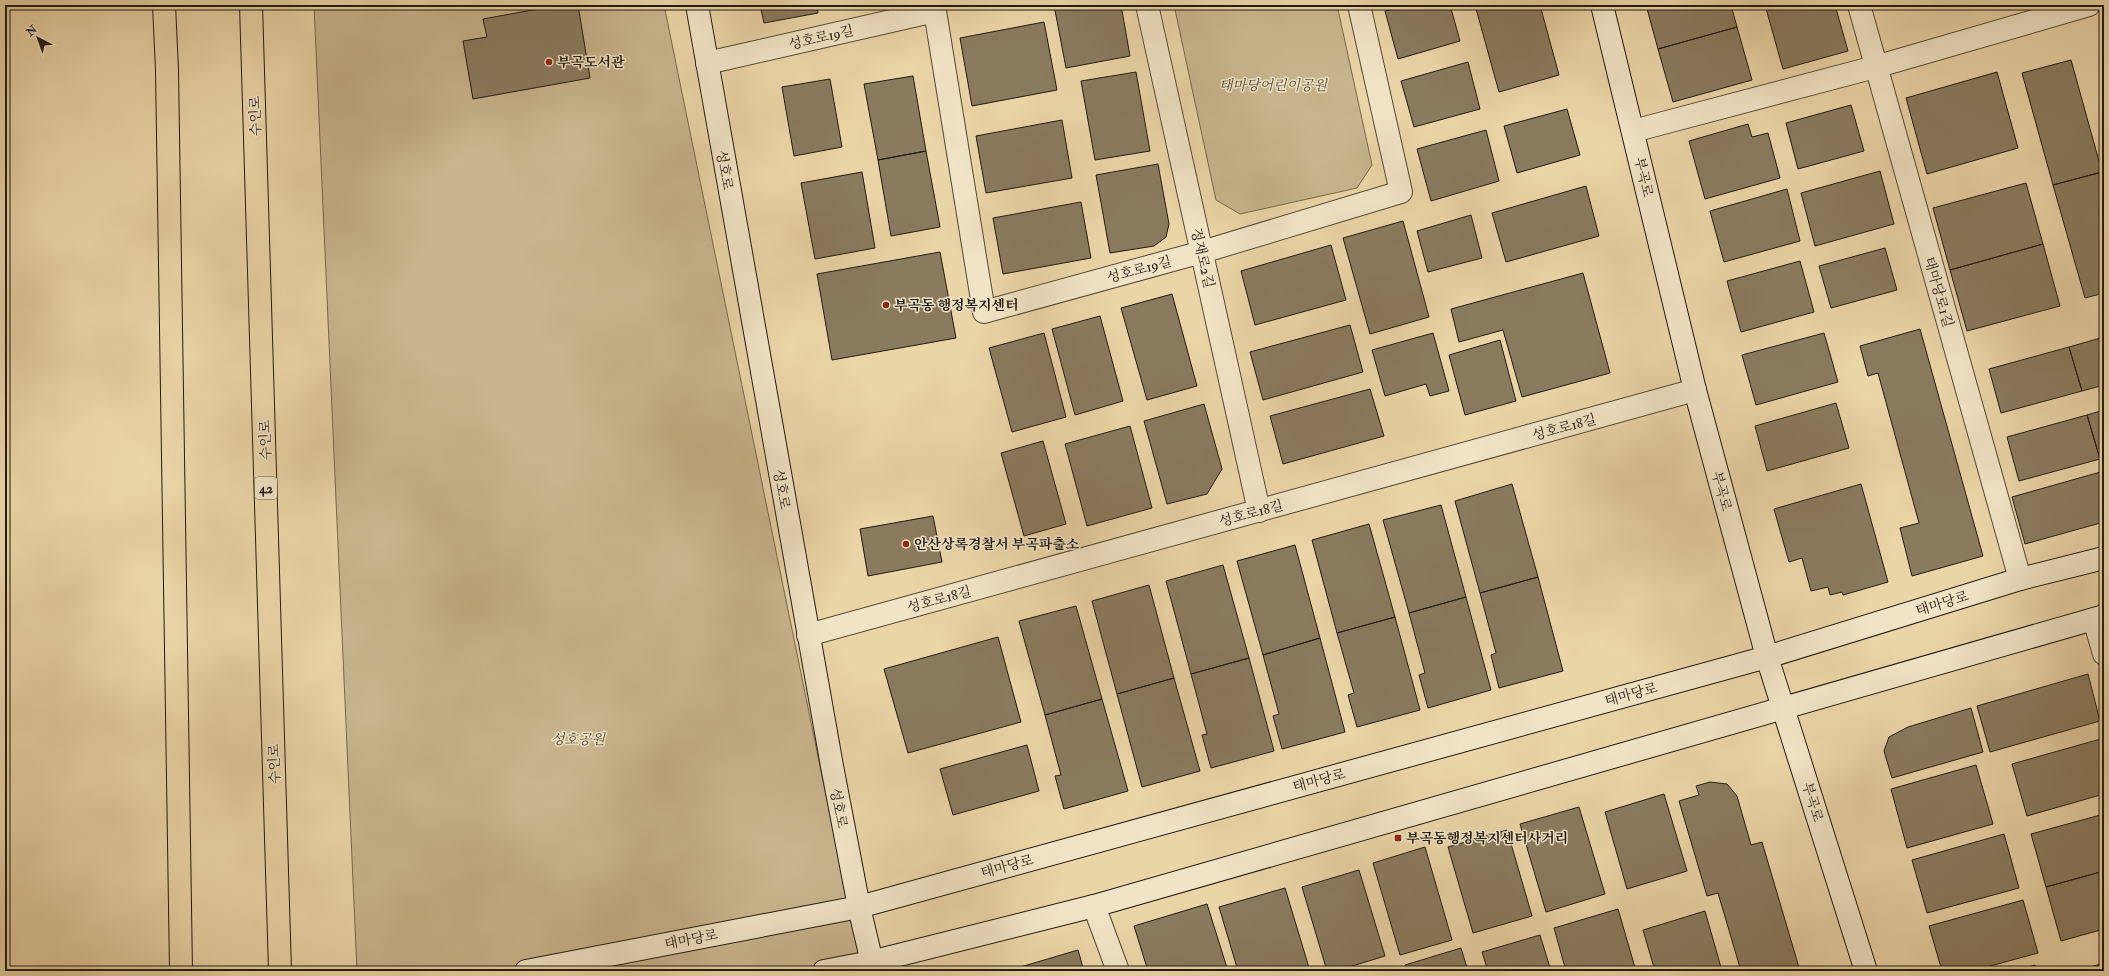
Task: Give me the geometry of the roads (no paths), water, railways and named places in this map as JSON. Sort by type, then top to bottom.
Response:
[{"type":"main road","points":[[164,5],[167,70],[181,971]]},
{"type":"main road","name":"수인로","points":[[251,5],[280,971]]},
{"type":"street","name":"성호로","points":[[697,5],[808,635],[859,907],[872,967]]},
{"type":"street","name":"정재로2길","points":[[1147,5],[1259,511]]},
{"type":"street","name":"성호로19길","points":[[707,63],[934,8],[984,312],[1202,252],[1401,192],[1358,5]]},
{"type":"street","name":"부곡로","points":[[1602,5],[1695,390],[1767,657],[1866,971]]},
{"type":"street","name":"태마당로1길","points":[[1859,5],[2020,579]]},
{"type":"street","points":[[1633,131],[1875,66],[2089,5]]},
{"type":"street","name":"성호로18길","points":[[808,635],[1695,390]]},
{"type":"street","name":"태마당로","points":[[526,971],[859,907],[1767,657],[2020,579],[2104,558]]},
{"type":"street","points":[[824,971],[872,967],[1094,906],[1784,709],[2099,617],[2104,654]]},
{"type":"street","points":[[1094,906],[1118,971]]},
{"type":"place","name":"부곡도서관","points":[[549,62]]},
{"type":"place","name":"부곡동 행정복지센터","points":[[886,305]]},
{"type":"place","name":"안산상록경찰서 부곡파출소","points":[[906,544]]},
{"type":"place","name":"부곡동행정복지센터사거리","points":[[1398,838]]},
{"type":"park label","name":"태마당어린이공원","points":[[1273,85]]},
{"type":"park label","name":"성호공원","points":[[578,739]]}]
